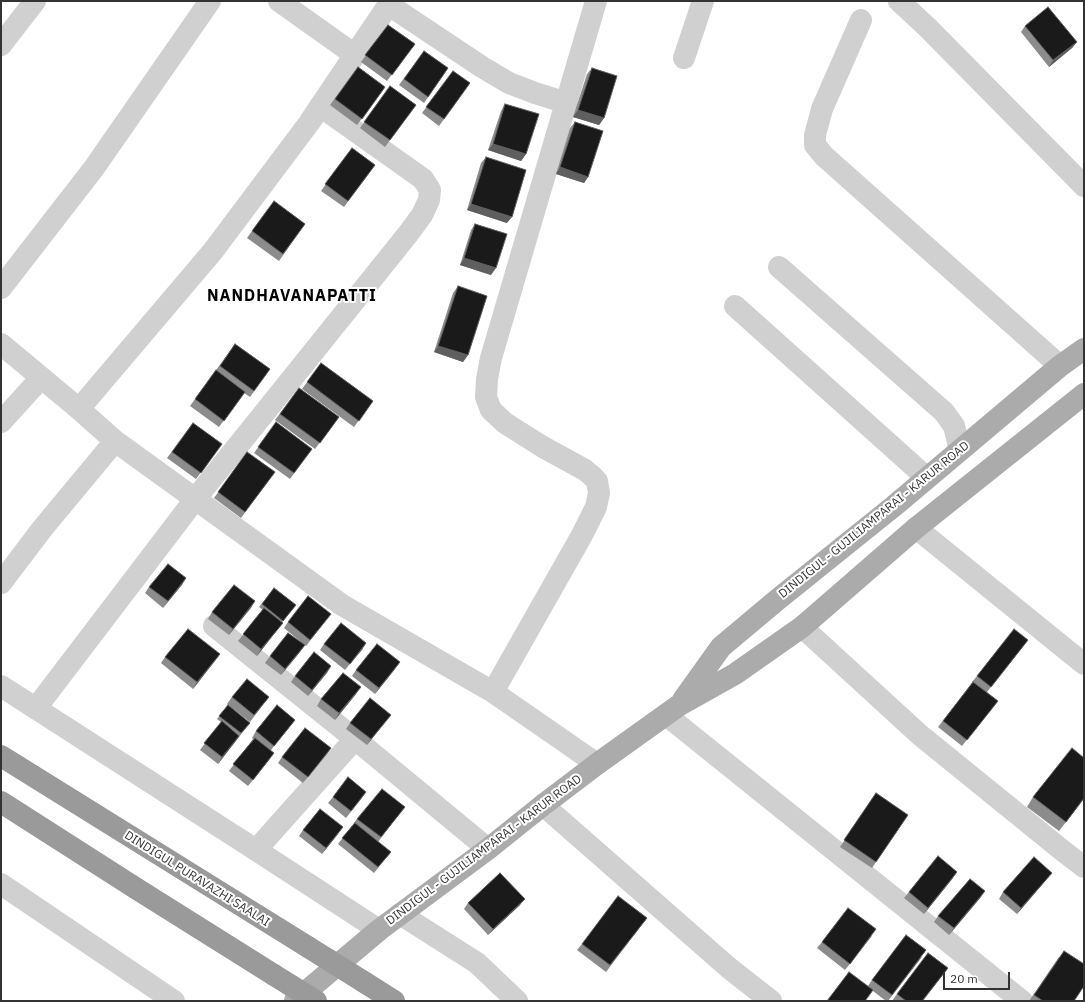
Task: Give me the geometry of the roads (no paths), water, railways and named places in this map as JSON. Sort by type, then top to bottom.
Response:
[{"type":"highway","name":"DINDIGUL PURAVAZHI SAALAI","points":[[1,756],[394,1001]]},
{"type":"highway","points":[[1,802],[316,1001]]},
{"type":"main road","name":"DINDIGUL - GUJILIAMPARAI - KARUR ROAD","points":[[672,711],[721,647],[894,506],[1060,366],[1084,349]]},
{"type":"main road","name":"DINDIGUL - GUJILIAMPARAI - KARUR ROAD","points":[[295,1001],[379,930],[597,764],[672,711],[735,674],[802,627],[916,528],[1084,394]]},
{"type":"street","points":[[1,45],[35,1]]},
{"type":"street","points":[[1,288],[94,168],[210,1]]},
{"type":"street","points":[[279,1],[355,55]]},
{"type":"street","points":[[493,692],[582,535],[596,507],[599,493],[597,481],[585,470],[505,423],[491,410],[486,397],[487,379],[491,358],[596,1]]},
{"type":"street","points":[[684,58],[703,1]]},
{"type":"street","points":[[899,1],[927,27],[1084,186]]},
{"type":"street","points":[[79,409],[213,251],[320,106],[390,3],[482,67],[509,83],[535,93],[566,102]]},
{"type":"street","points":[[861,20],[822,109],[815,135],[816,145],[824,156],[1060,366]]},
{"type":"street","points":[[36,708],[196,498],[422,215],[429,200],[430,190],[423,179],[320,106]]},
{"type":"street","points":[[779,266],[944,412],[954,426],[960,450]]},
{"type":"street","points":[[735,306],[927,478]]},
{"type":"street","points":[[1,344],[115,441],[196,498],[342,605],[493,692],[597,764]]},
{"type":"street","points":[[1,422],[41,378]]},
{"type":"street","points":[[1,582],[42,529],[115,441]]},
{"type":"street","points":[[916,528],[1084,664]]},
{"type":"street","points":[[214,626],[488,848]]},
{"type":"street","points":[[802,627],[920,736],[1084,867]]},
{"type":"street","points":[[1,686],[379,930]]},
{"type":"street","points":[[672,711],[1022,1001]]},
{"type":"street","points":[[256,850],[355,739]]},
{"type":"street","points":[[543,805],[729,968],[772,1001]]},
{"type":"street","points":[[1,884],[174,1001]]},
{"type":"street","points":[[400,914],[477,963],[517,1001]]},
{"type":"district","name":"NANDHAVANAPATTI","points":[[292,296]]}]
